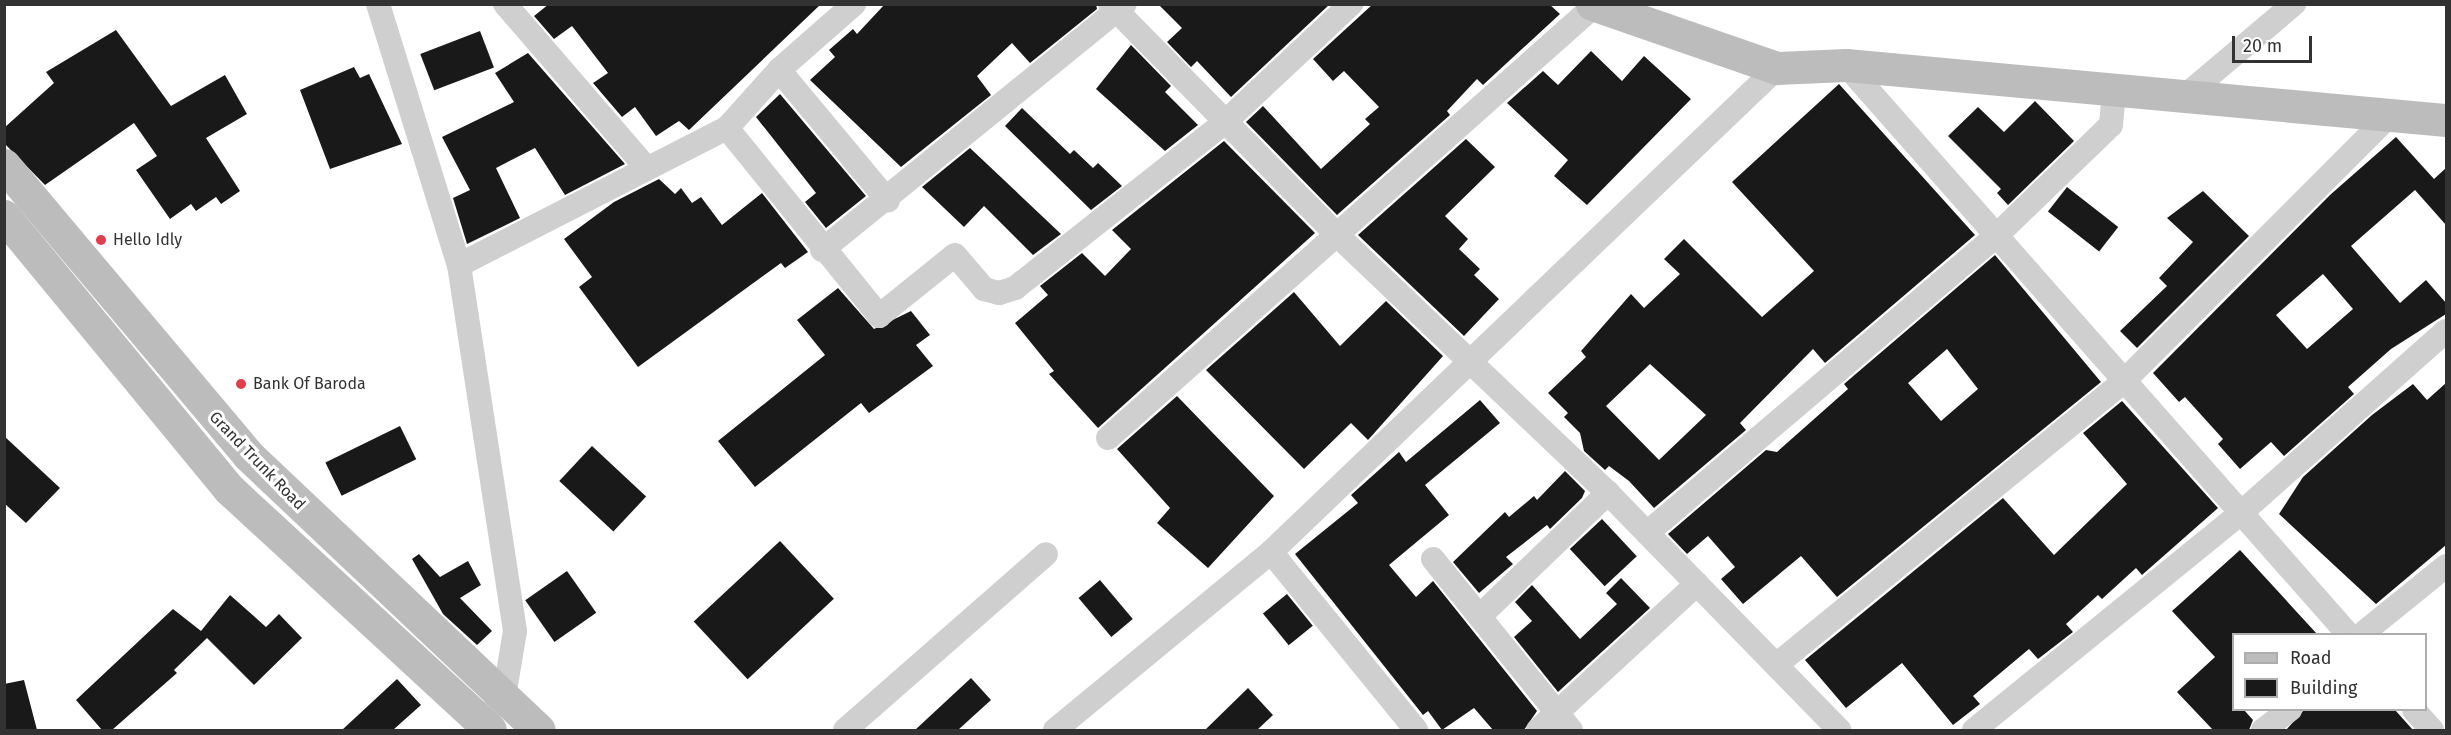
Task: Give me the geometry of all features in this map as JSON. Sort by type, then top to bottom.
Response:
[{"type":"main road","points":[[1593,5],[1777,68],[1846,65],[2446,120]]},
{"type":"main road","name":"Grand Trunk Road","points":[[4,165],[248,455],[539,730]]},
{"type":"main road","points":[[4,216],[168,422],[229,489],[485,726]]},
{"type":"street","points":[[505,4],[645,166]]},
{"type":"street","points":[[459,265],[645,166],[727,128],[779,70],[854,4]]},
{"type":"street","points":[[727,128],[822,250],[879,316],[955,255],[984,289],[999,293],[1015,288],[1226,122],[1351,4]]},
{"type":"street","points":[[2185,96],[2294,4]]},
{"type":"street","points":[[378,5],[459,265],[515,631],[504,697],[485,726]]},
{"type":"street","points":[[1108,438],[1593,5]]},
{"type":"street","points":[[822,250],[888,201],[1117,7],[1336,234],[1608,493],[1839,730]]},
{"type":"street","points":[[1846,65],[2347,633]]},
{"type":"street","points":[[1055,730],[1270,552],[1777,68]]},
{"type":"street","points":[[779,70],[888,201]]},
{"type":"street","points":[[1647,533],[1997,235],[2111,125],[2114,89]]},
{"type":"street","points":[[1776,665],[2124,381],[2389,116]]},
{"type":"street","points":[[1974,730],[2241,513],[2446,331]]},
{"type":"street","points":[[1480,616],[1608,493]]},
{"type":"street","points":[[1270,552],[1416,730]]},
{"type":"street","points":[[844,730],[1046,554]]},
{"type":"street","points":[[1433,559],[1480,616],[1555,725],[1697,584]]},
{"type":"street","points":[[2363,633],[2446,566]]},
{"type":"street","points":[[2263,730],[2289,711]]},
{"type":"street","points":[[2415,711],[2432,730]]},
{"type":"building","points":[[549,4],[821,4],[689,130],[679,121],[656,136],[635,107],[622,117],[593,83],[608,73],[572,26],[554,39],[534,16]]},
{"type":"building","points":[[885,4],[1096,4],[1097,9],[1030,63],[1012,43],[977,76],[991,95],[901,167],[810,80],[835,57],[829,50],[853,29],[857,34]]},
{"type":"building","points":[[1158,4],[1330,4],[1231,97],[1197,61],[1191,67],[1167,42],[1182,28]]},
{"type":"building","points":[[1373,4],[1549,4],[1560,14],[1483,85],[1477,79],[1447,111],[1450,115],[1337,215],[1246,122],[1263,106],[1321,169],[1370,124],[1365,119],[1379,107],[1344,71],[1333,81],[1313,59]]},
{"type":"building","points":[[116,30],[171,106],[225,75],[247,114],[206,138],[240,191],[221,204],[216,197],[196,211],[191,204],[170,219],[136,170],[157,156],[134,123],[45,185],[4,143],[4,128],[54,83],[46,72]]},
{"type":"building","points":[[480,31],[494,67],[434,90],[420,54]]},
{"type":"building","points":[[1131,45],[1171,86],[1165,92],[1198,125],[1165,151],[1096,89]]},
{"type":"building","points":[[1591,51],[1622,81],[1644,56],[1691,99],[1587,205],[1554,176],[1568,160],[1507,103],[1543,71],[1558,85]]},
{"type":"building","points":[[528,53],[625,164],[565,195],[535,148],[496,168],[520,218],[467,244],[453,198],[470,190],[442,137],[514,102],[495,73]]},
{"type":"building","points":[[354,67],[360,78],[369,74],[402,144],[330,169],[300,90]]},
{"type":"building","points":[[1839,84],[1975,235],[1825,363],[1813,349],[1740,423],[1746,430],[1654,508],[1629,481],[1609,466],[1605,470],[1584,451],[1580,433],[1564,417],[1568,413],[1548,393],[1586,357],[1581,351],[1631,294],[1644,308],[1680,274],[1664,259],[1684,239],[1762,317],[1814,271],[1732,182]],"holes":[[[1650,364],[1706,415],[1659,460],[1606,406]]]},
{"type":"building","points":[[780,94],[866,196],[826,228],[805,202],[816,193],[756,117]]},
{"type":"building","points":[[2035,101],[2074,141],[2008,205],[1997,193],[2001,189],[1948,136],[1978,107],[2004,132]]},
{"type":"building","points":[[1022,108],[1070,154],[1074,150],[1093,168],[1098,163],[1122,186],[1091,210],[1005,126]]},
{"type":"building","points":[[2396,137],[2434,179],[2446,168],[2446,225],[2415,190],[2351,246],[2400,303],[2426,280],[2446,303],[2446,314],[2391,349],[2348,387],[2354,394],[2284,456],[2271,442],[2240,469],[2218,444],[2223,439],[2185,397],[2179,402],[2153,373],[2330,195]],"holes":[[[2323,274],[2353,309],[2307,349],[2276,315]]]},
{"type":"building","points":[[1466,139],[1495,167],[1445,216],[1468,239],[1459,249],[1480,269],[1474,275],[1499,299],[1464,336],[1358,235]]},
{"type":"building","points":[[1224,141],[1315,233],[1098,428],[1049,374],[1054,371],[1015,323],[1048,295],[1040,286],[1082,253],[1105,276],[1131,249],[1112,230]]},
{"type":"building","points":[[970,148],[1061,234],[1033,255],[984,206],[964,227],[922,187]]},
{"type":"building","points":[[659,179],[675,194],[681,188],[692,203],[701,197],[722,225],[762,193],[808,252],[785,268],[781,263],[638,367],[579,287],[592,277],[564,239],[614,202]]},
{"type":"building","points":[[2067,187],[2118,227],[2099,251],[2048,211]]},
{"type":"building","points":[[2203,191],[2249,236],[2137,348],[2120,331],[2167,286],[2159,278],[2193,242],[2167,218]]},
{"type":"building","points":[[1995,255],[2101,382],[1837,597],[1801,556],[1743,604],[1721,579],[1735,567],[1708,536],[1687,554],[1668,534],[1766,450],[1777,452],[1848,389],[1844,384]],"holes":[[[1947,349],[1978,389],[1941,421],[1908,383]]]},
{"type":"building","points":[[838,288],[874,329],[911,311],[930,335],[916,345],[933,366],[869,413],[861,403],[755,487],[718,441],[825,355],[797,320]]},
{"type":"building","points":[[1294,292],[1340,346],[1386,301],[1443,356],[1368,440],[1351,423],[1304,469],[1206,370]]},
{"type":"building","points":[[2446,383],[2446,545],[2376,604],[2279,514],[2303,477],[2372,415],[2413,384],[2427,400]]},
{"type":"building","points":[[1177,396],[1274,496],[1208,568],[1157,523],[1170,508],[1117,449]]},
{"type":"building","points":[[1480,400],[1500,423],[1425,485],[1449,515],[1389,565],[1416,597],[1433,581],[1537,711],[1524,730],[1493,730],[1474,708],[1442,730],[1428,711],[1423,715],[1295,554],[1358,503],[1351,495],[1399,452],[1406,462]]},
{"type":"building","points":[[2122,401],[2218,508],[2142,575],[2136,568],[2102,599],[2098,595],[2066,624],[2073,632],[2038,659],[2029,649],[1973,696],[1980,704],[1953,725],[1902,663],[1846,708],[1805,660],[2003,498],[2054,555],[2127,484],[2083,433]]},
{"type":"building","points":[[400,426],[416,459],[342,496],[325,462]]},
{"type":"building","points":[[4,436],[60,488],[26,523],[4,503]]},
{"type":"building","points":[[592,446],[646,496],[613,532],[559,481]]},
{"type":"building","points":[[1565,471],[1585,491],[1582,498],[1550,529],[1547,525],[1506,557],[1513,564],[1479,593],[1453,562],[1505,512],[1509,517],[1534,496],[1537,500]]},
{"type":"building","points":[[1602,519],[1637,556],[1605,586],[1570,549]]},
{"type":"building","points":[[780,541],[834,599],[748,679],[694,621]]},
{"type":"building","points":[[2240,550],[2316,633],[2232,633],[2232,711],[2245,711],[2253,720],[2249,730],[2213,730],[2177,692],[2215,657],[2172,611]]},
{"type":"building","points":[[419,554],[440,577],[468,561],[481,585],[460,598],[492,631],[477,645],[443,614],[412,559]]},
{"type":"building","points":[[567,571],[596,613],[554,642],[525,600]]},
{"type":"building","points":[[1621,578],[1650,608],[1558,692],[1514,637],[1532,621],[1515,602],[1532,585],[1580,639],[1617,604],[1606,593]]},
{"type":"building","points":[[1100,580],[1133,619],[1111,637],[1079,598]]},
{"type":"building","points":[[1287,594],[1313,626],[1289,645],[1263,614]]},
{"type":"building","points":[[230,595],[266,627],[279,614],[302,638],[254,685],[207,638],[174,670],[177,673],[112,730],[102,730],[76,700],[173,609],[201,631]]},
{"type":"building","points":[[971,678],[991,700],[958,730],[915,730]]},
{"type":"building","points":[[397,679],[421,705],[393,730],[342,730]]},
{"type":"building","points":[[24,680],[37,730],[4,730],[4,684]]},
{"type":"building","points":[[1248,688],[1273,715],[1257,730],[1205,730]]},
{"type":"building","points":[[2303,711],[2396,711],[2413,730],[2286,730]]},
{"type":"place","name":"Hello Idly","points":[[101,240]]},
{"type":"place","name":"Bank Of Baroda","points":[[241,384]]}]
